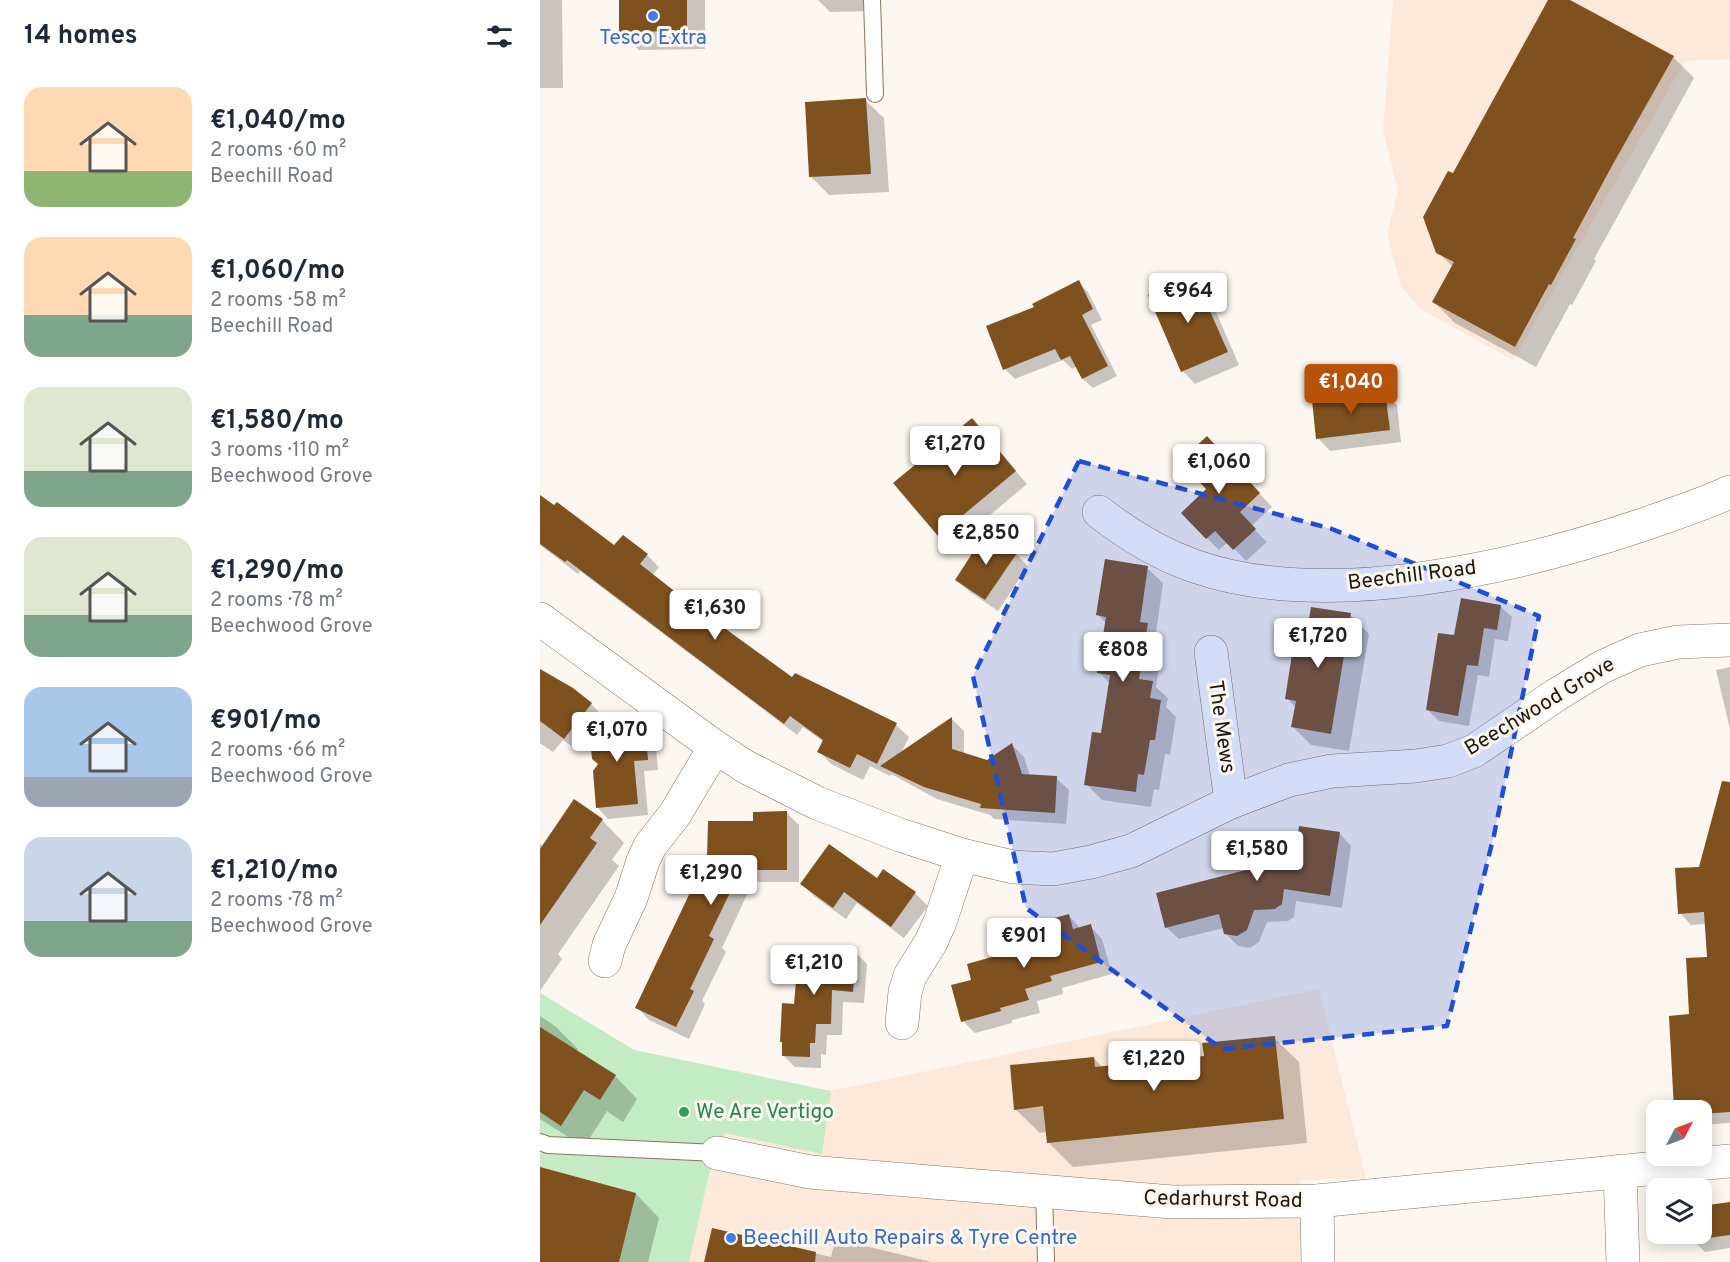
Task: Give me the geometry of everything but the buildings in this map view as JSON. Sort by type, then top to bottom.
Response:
[{"type":"street","name":"Beechill Road","points":[[1100,512],[1119,528],[1193,566],[1250,580],[1285,585],[1331,586],[1439,575],[1500,564],[1616,534],[1730,492]]},
{"type":"street","name":"Beechwood Grove","points":[[540,620],[746,767],[817,803],[900,835],[962,855],[1013,867],[1053,869],[1131,851],[1231,802],[1289,780],[1332,771],[1416,766],[1448,761],[1474,751],[1556,695],[1602,667],[1640,650],[1678,642],[1718,640]]},
{"type":"street","name":"The Mews","points":[[1211,652],[1231,802]]},
{"type":"street","points":[[605,962],[609,945],[631,898],[650,846],[675,814],[716,747]]},
{"type":"street","points":[[902,1023],[905,992],[910,976],[931,942],[940,922],[962,855]]},
{"type":"street","name":"Cedarhurst Road","points":[[717,1153],[810,1172],[1172,1202],[1317,1201],[1730,1161]]},
{"type":"street","points":[[1620,1171],[1623,1262]]},
{"type":"street","points":[[1317,1201],[1318,1262]]},
{"type":"lane","points":[[872,0],[875,94]]},
{"type":"lane","points":[[540,1142],[548,1145],[717,1153]]},
{"type":"lane","points":[[1044,1191],[1046,1262]]},
{"type":"highlighted area","points":[[1079,461],[1332,529],[1539,616],[1494,835],[1447,1026],[1222,1049],[1026,908],[973,676]]},
{"type":"shaded area","points":[[1393,0],[1730,0],[1730,59],[1685,61],[1513,360],[1422,310],[1401,287],[1387,234],[1398,190],[1383,130]]},
{"type":"shaded area","points":[[1319,989],[1366,1178],[1300,1180],[1302,1262],[540,1262],[540,993],[634,1050],[831,1091]]},
{"type":"green space","name":"We Are Vertigo","points":[[540,993],[634,1050],[831,1091],[822,1154],[725,1133],[709,1174],[689,1262],[540,1262]]},
{"type":"place","name":"Tesco Extra","points":[[653,16]]},
{"type":"place","name":"We Are Vertigo","points":[[684,1112]]},
{"type":"place","name":"Beechill Auto Repairs & Tyre Centre","points":[[731,1238]]}]
